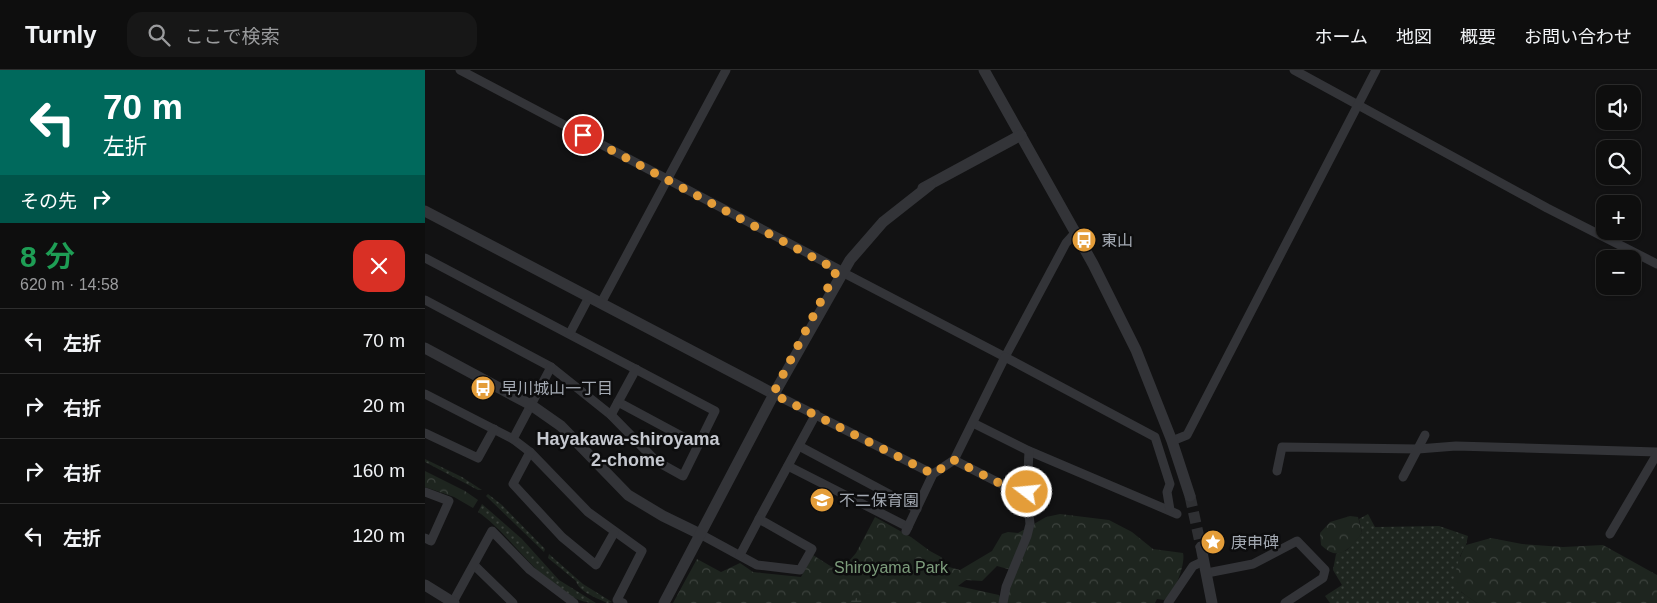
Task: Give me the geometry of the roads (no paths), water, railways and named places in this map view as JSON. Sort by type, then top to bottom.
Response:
[{"type":"street","points":[[460,70],[1155,437],[1170,484],[1167,492],[1174,512],[1029,451],[973,423]]},
{"type":"street","points":[[601,304],[726,70]]},
{"type":"street","points":[[984,70],[1075,233],[1136,350],[1172,442],[1190,496]]},
{"type":"street","points":[[1294,70],[1358,103],[1547,208],[1657,264]]},
{"type":"street","points":[[1172,442],[1187,435],[1376,70]]},
{"type":"street","points":[[664,603],[773,394],[856,242],[878,218],[901,200],[1021,136]]},
{"type":"street","points":[[425,211],[773,394],[933,474]]},
{"type":"street","points":[[788,466],[907,529],[933,474],[954,460],[1005,357],[1066,243],[1075,233]]},
{"type":"street","points":[[425,258],[715,411],[683,476],[656,461],[611,414],[577,385],[551,367],[425,300]]},
{"type":"street","points":[[570,333],[589,297]]},
{"type":"street","points":[[425,348],[531,405],[561,426],[629,495],[663,516],[757,565],[800,570],[811,549],[759,520]]},
{"type":"street","points":[[513,439],[551,367]]},
{"type":"street","points":[[611,414],[636,369]]},
{"type":"street","points":[[425,394],[513,439],[531,452],[588,512],[642,551],[617,600],[623,603]]},
{"type":"street","points":[[618,402],[698,445]]},
{"type":"street","points":[[740,555],[816,414]]},
{"type":"street","points":[[425,433],[478,458],[494,429]]},
{"type":"street","points":[[1403,477],[1425,435]]},
{"type":"street","points":[[799,446],[917,509]]},
{"type":"street","points":[[1277,471],[1282,447],[1418,449],[1450,446],[1657,453],[1610,534]]},
{"type":"street","points":[[1003,603],[1006,587],[1029,530],[1027,492],[1029,451]]},
{"type":"street","points":[[531,452],[513,484],[562,537],[596,565],[614,532]]},
{"type":"street","points":[[954,460],[1015,491],[1027,492]]},
{"type":"street","points":[[425,492],[449,501],[431,541],[425,538]]},
{"type":"street","points":[[425,585],[454,603],[491,531],[530,570],[573,603]]},
{"type":"street","points":[[1207,573],[1253,564],[1297,541],[1325,570],[1323,578],[1285,603]]},
{"type":"street","points":[[1201,547],[1212,601]]},
{"type":"street","points":[[1169,603],[1193,566],[1204,561]]},
{"type":"street","points":[[474,565],[513,603]]},
{"type":"tunnel","points":[[1190,496],[1201,547]]},
{"type":"place","name":"東山","points":[[1084,240]]},
{"type":"place","name":"早川城山一丁目","points":[[483,388]]},
{"type":"place","name":"不二保育園","points":[[822,500]]},
{"type":"place","name":"庚申碑","points":[[1213,542]]},
{"type":"district","name":"Hayakawa-shiroyama 2-chome","points":[[628,449]]},
{"type":"park label","name":"Shiroyama Park","points":[[891,567]]}]
